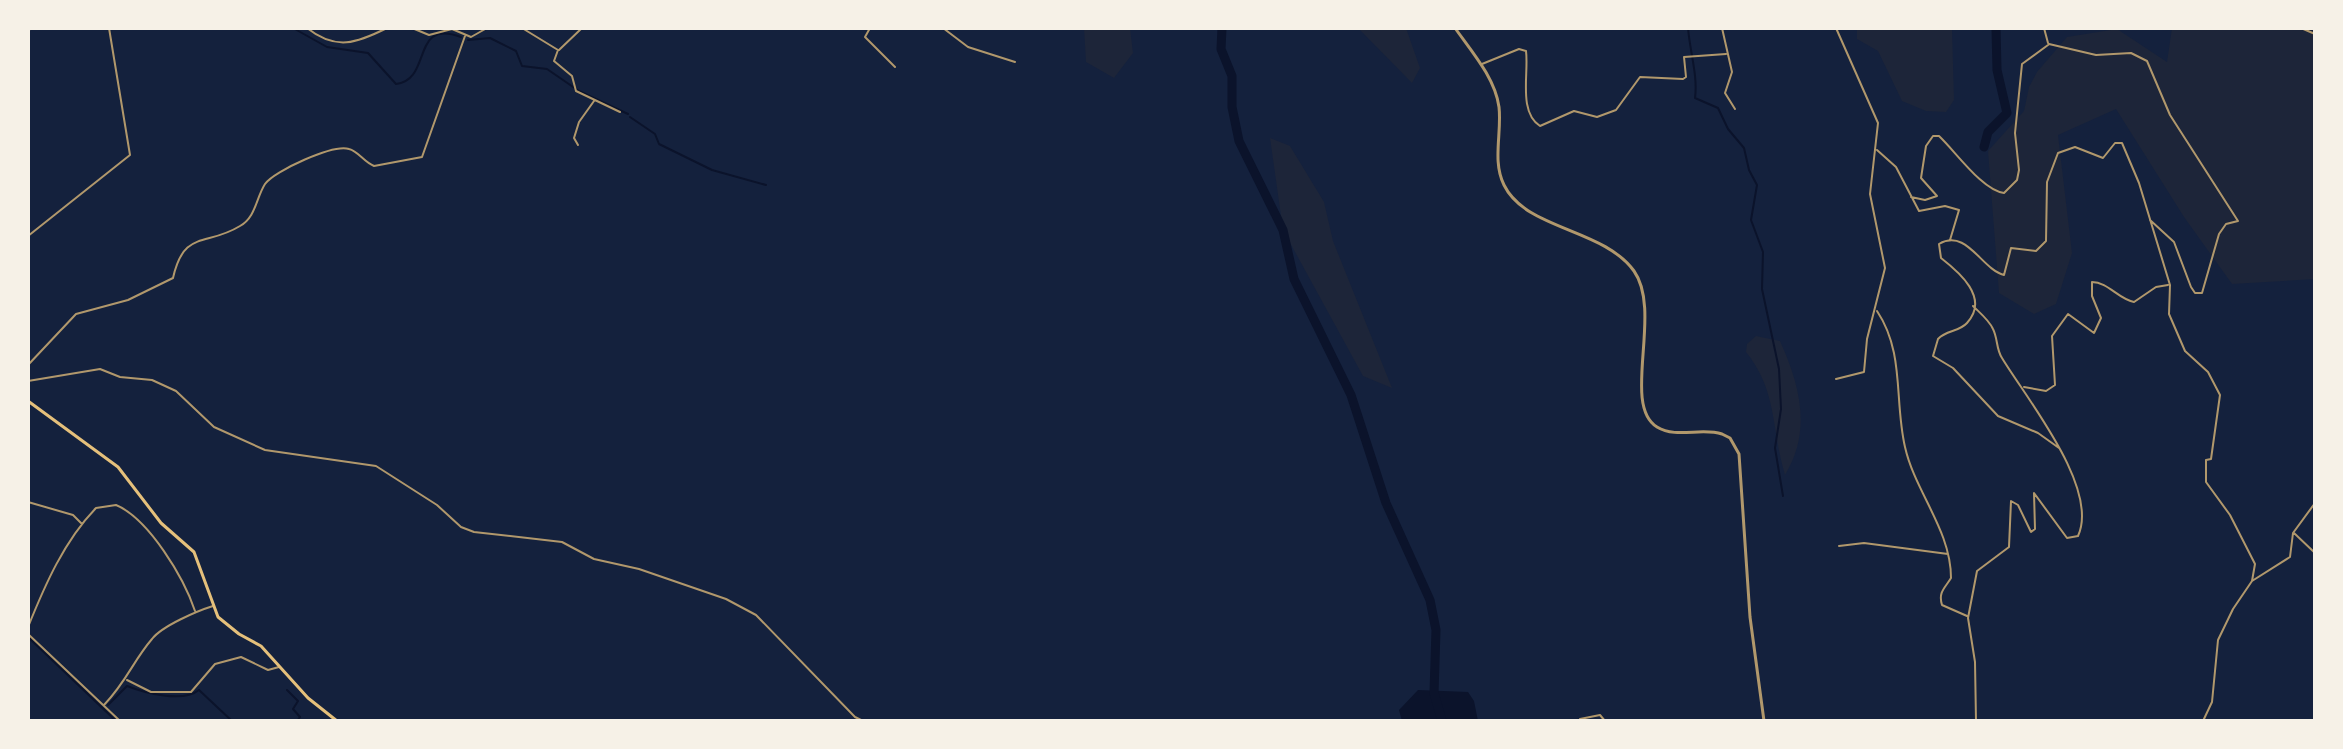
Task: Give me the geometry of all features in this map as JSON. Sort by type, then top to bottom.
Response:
[{"type":"main road","points":[[28,401],[125,475],[155,516],[194,552],[224,624],[261,646],[308,698],[337,721]]},
{"type":"street","points":[[28,236],[130,155],[109,28]]},
{"type":"street","points":[[307,28],[343,45],[358,43],[387,28]]},
{"type":"street","points":[[412,28],[429,35],[452,29],[465,36],[478,36],[487,28]]},
{"type":"street","points":[[522,28],[558,50]]},
{"type":"street","points":[[582,28],[558,50],[554,61],[572,76],[575,87],[620,112]]},
{"type":"street","points":[[870,28],[865,37],[895,67]]},
{"type":"street","points":[[943,28],[968,47],[1015,62]]},
{"type":"street","points":[[1455,28],[1497,96],[1498,162],[1503,183],[1512,198],[1526,209],[1619,254],[1639,280],[1647,315],[1641,398],[1645,415],[1664,430],[1722,434],[1730,438],[1739,454],[1750,617],[1764,721]]},
{"type":"street","points":[[1722,28],[1731,80],[1725,93],[1735,109]]},
{"type":"street","points":[[1836,28],[1842,49],[1876,115],[1870,194],[1885,268],[1867,339],[1864,372],[1836,379]]},
{"type":"street","points":[[2044,28],[2049,44]]},
{"type":"street","points":[[2301,28],[2315,34]]},
{"type":"street","points":[[28,365],[76,314],[128,300],[173,278],[178,256],[194,241],[239,227],[254,212],[266,183],[277,174],[314,156],[343,148],[353,150],[374,166],[422,157],[465,36]]},
{"type":"street","points":[[1911,197],[1925,200],[1937,196],[1921,178],[1926,146],[1933,136],[1939,136],[1971,166],[1986,187],[2004,193],[2012,187],[2019,170],[2015,133],[2019,75],[2022,64],[2049,44],[2096,55],[2131,53],[2147,61],[2170,115],[2238,221],[2226,224],[2219,234],[2202,293],[2195,293],[2191,287],[2174,242],[2149,219]]},
{"type":"street","points":[[1480,65],[1519,49],[1526,51],[1527,103],[1534,122],[1540,126],[1574,111],[1597,117],[1616,110],[1640,77],[1686,77],[1684,57],[1726,54]]},
{"type":"street","points":[[578,145],[574,138],[579,122],[594,100]]},
{"type":"street","points":[[2059,448],[2038,433],[1998,416],[1953,368],[1933,356],[1938,339],[1969,321],[1973,306],[1970,286],[1938,252],[1940,243],[1950,241],[1970,246],[1991,268],[2004,275],[2011,248],[2036,251],[2042,247],[2048,233],[2047,182],[2054,160],[2066,147],[2103,158],[2113,145],[2122,143],[2139,183],[2170,285],[2169,314],[2193,361],[2208,372],[2220,395],[2205,476],[2255,564],[2252,581]]},
{"type":"street","points":[[1875,147],[1896,167],[1919,211],[1945,206],[1959,210],[1950,241]]},
{"type":"street","points":[[2021,387],[2046,391],[2055,385],[2052,336],[2068,314],[2094,333],[2097,329],[2101,318],[2092,296],[2092,282],[2102,282],[2124,300],[2134,302],[2156,287],[2170,285]]},
{"type":"street","points":[[1973,306],[1994,330],[1998,351],[2059,448],[2078,497],[2081,515],[2078,536],[2067,538],[2034,493],[2035,529],[2031,532],[2018,505],[2011,501],[2009,547],[1977,571],[1968,617],[1975,662],[1976,721]]},
{"type":"street","points":[[1875,308],[1898,358],[1899,410],[1905,450],[1948,554],[1951,578],[1941,591],[1942,605],[1968,617]]},
{"type":"street","points":[[28,381],[100,369],[120,377],[152,380],[176,391],[214,427],[265,450],[376,466],[437,505],[461,527],[474,532],[562,542],[594,559],[639,569],[716,595],[756,615],[855,717],[863,721]]},
{"type":"street","points":[[28,503],[73,515],[83,525]]},
{"type":"street","points":[[2203,721],[2212,702],[2218,640],[2237,601],[2252,581],[2290,557],[2293,533],[2315,503]]},
{"type":"street","points":[[28,627],[49,575],[83,525],[96,508],[119,505],[160,546],[195,611]]},
{"type":"street","points":[[2293,533],[2315,553]]},
{"type":"street","points":[[1839,546],[1864,543],[1948,554]]},
{"type":"street","points":[[104,705],[127,680],[150,640],[195,611],[214,606]]},
{"type":"street","points":[[28,634],[120,721]]},
{"type":"street","points":[[127,680],[151,692],[191,692],[215,664],[241,657],[268,670],[280,666]]},
{"type":"street","points":[[1580,719],[1600,715],[1605,721]]},
{"type":"shaded area","points":[[1084,28],[1130,28],[1133,53],[1114,78],[1086,62]]},
{"type":"shaded area","points":[[1358,28],[1406,28],[1420,68],[1412,83]]},
{"type":"shaded area","points":[[1857,28],[1952,28],[1954,100],[1946,112],[1926,111],[1902,101],[1878,51],[1857,39]]},
{"type":"shaded area","points":[[2172,28],[2315,28],[2315,279],[2232,284],[2184,217],[2116,109],[2058,135],[2072,253],[2056,304],[2034,314],[1999,293],[1988,151],[2024,111],[2029,87],[2037,72],[2067,37],[2117,29],[2167,62]]},
{"type":"shaded area","points":[[1270,138],[1290,146],[1324,202],[1333,241],[1392,388],[1363,376],[1283,230]]},
{"type":"shaded area","points":[[1756,336],[1780,341],[1797,391],[1801,425],[1793,458],[1785,475],[1769,396],[1746,352],[1747,344]]},
{"type":"shaded area","points":[[1418,690],[1468,692],[1474,701],[1478,721],[1402,721],[1399,710]]},
{"type":"waterway","points":[[293,28],[327,47],[368,53],[396,84],[407,80],[415,72],[428,42],[435,36],[445,33],[461,37]]},
{"type":"waterway","points":[[1222,28],[1221,49],[1232,76],[1232,107],[1239,141],[1283,230],[1294,279],[1351,395],[1386,503],[1430,600],[1436,630],[1434,693],[1442,721]]},
{"type":"waterway","points":[[1688,28],[1695,73],[1695,98],[1718,108],[1728,129],[1744,148],[1749,170],[1757,185],[1751,220],[1763,252],[1762,289],[1779,369],[1781,409],[1775,448],[1783,496]]},
{"type":"waterway","points":[[1984,147],[1988,132],[2007,113],[1997,70],[1996,28]]},
{"type":"waterway","points":[[468,40],[490,38],[516,51],[522,66],[547,69],[579,91],[628,114]]},
{"type":"waterway","points":[[630,117],[655,134],[659,144],[712,170],[766,185]]},
{"type":"waterway","points":[[28,637],[116,721]]},
{"type":"waterway","points":[[108,705],[127,686],[153,694],[174,696],[199,690],[232,721]]},
{"type":"waterway","points":[[287,690],[298,701],[293,709],[300,717],[297,721]]}]
